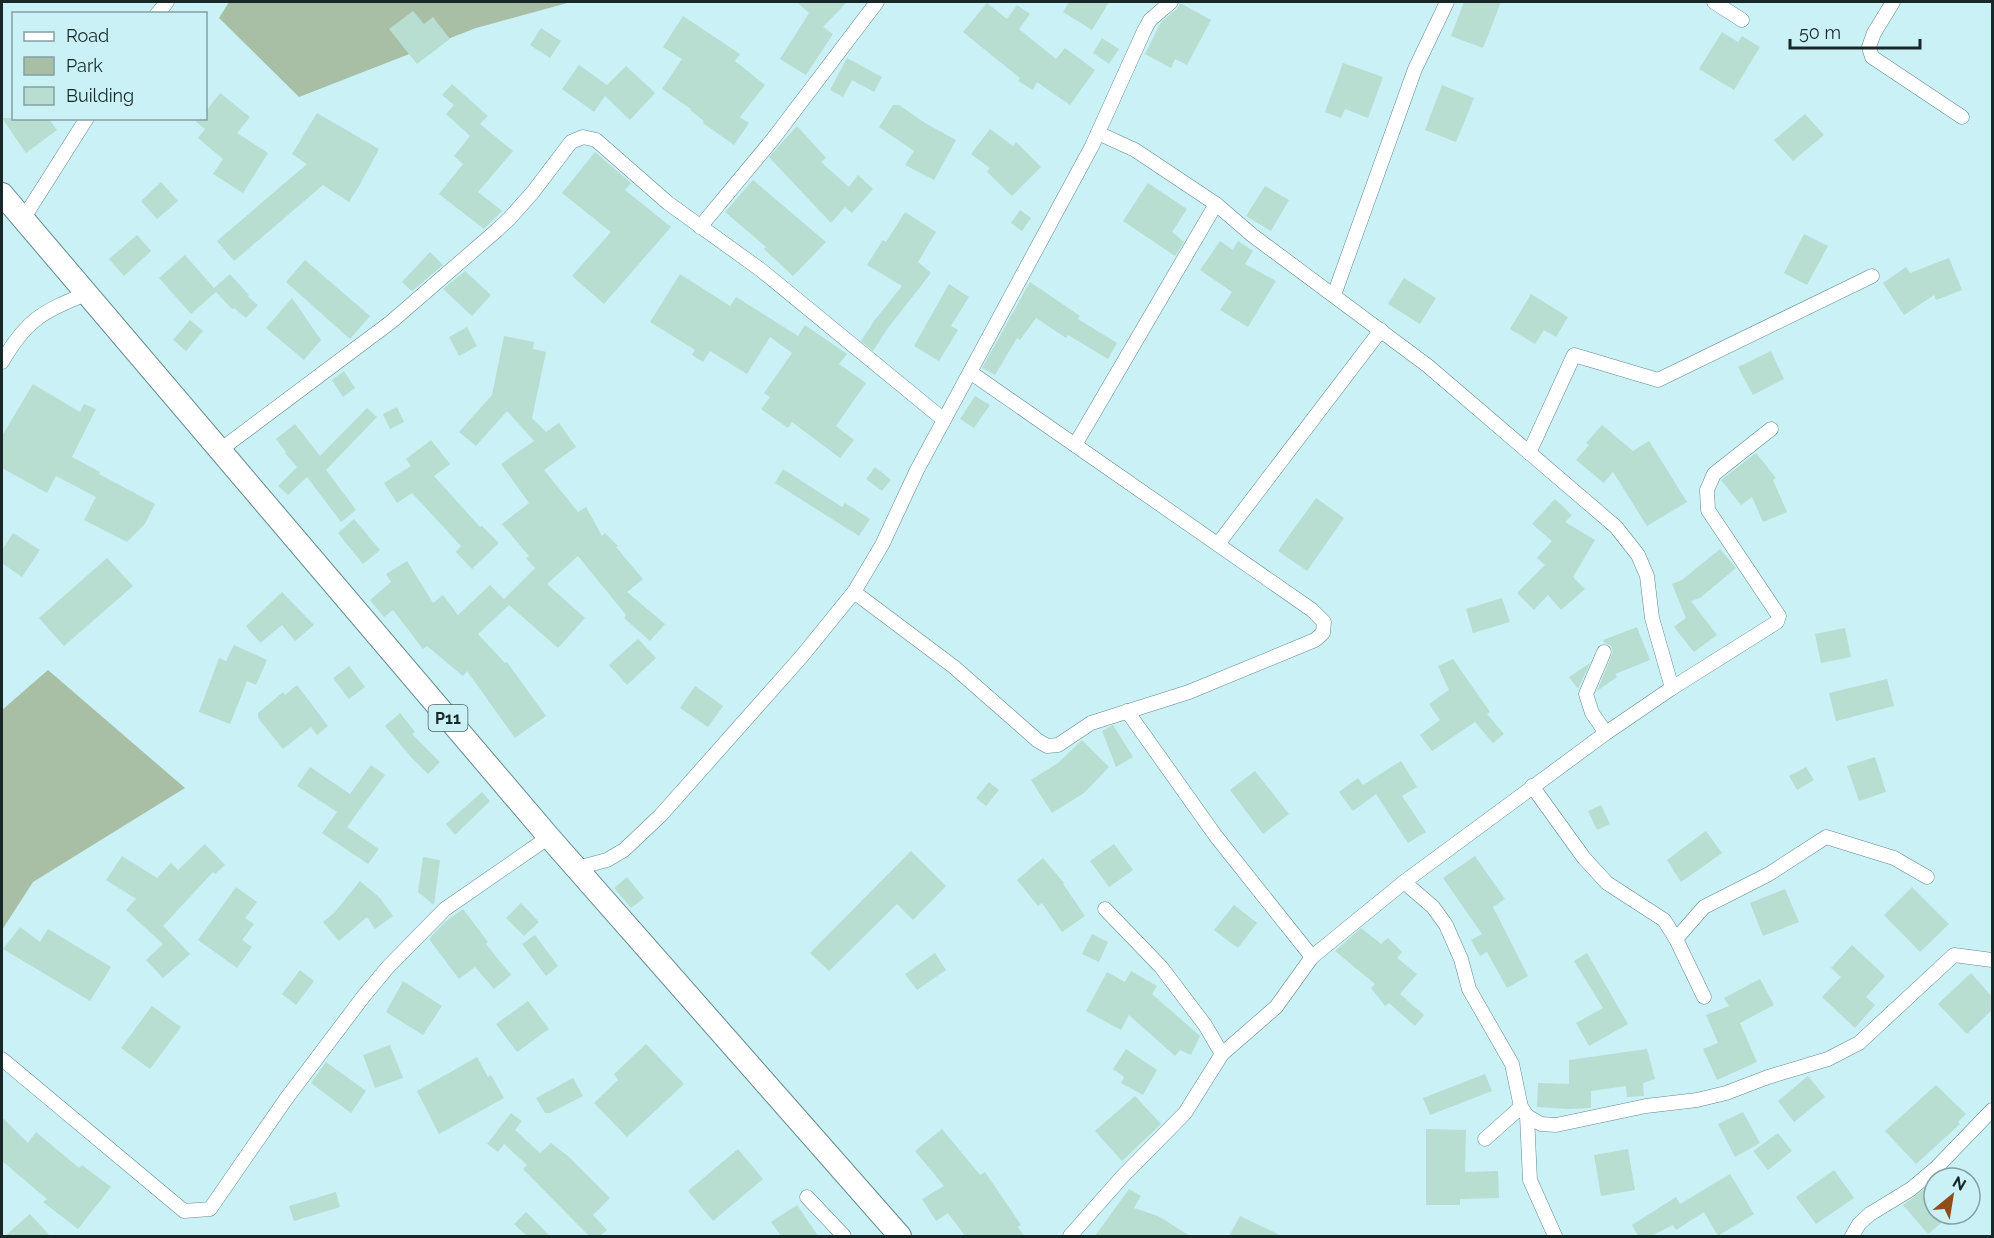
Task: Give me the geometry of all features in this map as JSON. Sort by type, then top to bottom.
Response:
[{"type":"main road","name":"P11","points":[[2,194],[549,837],[900,1236]]},
{"type":"street","points":[[700,227],[773,139],[877,2]]},
{"type":"street","points":[[577,868],[606,860],[624,850],[661,815],[802,656],[854,592],[882,545],[917,470],[1098,133],[1144,31],[1150,20],[1171,2]]},
{"type":"street","points":[[1334,295],[1415,69],[1447,2]]},
{"type":"street","points":[[1714,2],[1742,20]]},
{"type":"street","points":[[1893,2],[1874,33],[1869,46],[1872,57],[1962,117]]},
{"type":"street","points":[[23,219],[86,120]]},
{"type":"street","points":[[1098,133],[1135,150],[1216,204],[1252,236],[1428,366],[1616,527],[1638,555],[1647,576],[1652,618],[1672,688]]},
{"type":"street","points":[[220,450],[391,322],[503,225],[533,192],[571,142],[583,136],[596,140],[668,203],[760,270],[944,420]]},
{"type":"street","points":[[1075,445],[1216,204]]},
{"type":"street","points":[[1529,453],[1574,355],[1658,380],[1872,276]]},
{"type":"street","points":[[2,362],[31,321],[50,308],[86,294]]},
{"type":"street","points":[[1218,544],[1381,330]]},
{"type":"street","points":[[854,592],[954,667],[1037,740],[1047,746],[1058,745],[1091,723],[1189,692],[1315,640],[1323,633],[1324,622],[1312,610],[970,372]]},
{"type":"street","points":[[1070,1236],[1185,1113],[1222,1054],[1276,1007],[1312,957],[1404,882],[1532,786],[1672,688],[1777,622],[1779,616],[1708,510],[1707,490],[1714,474],[1771,429]]},
{"type":"street","points":[[1604,652],[1586,694],[1592,713],[1606,733]]},
{"type":"street","points":[[1127,711],[1215,835],[1312,957]]},
{"type":"street","points":[[1532,786],[1572,842],[1607,883],[1664,920],[1676,939],[1704,997]]},
{"type":"street","points":[[2,1059],[184,1211],[210,1209],[286,1099],[388,967],[445,909],[549,837]]},
{"type":"street","points":[[1676,939],[1704,907],[1769,874],[1826,837],[1894,858],[1927,877]]},
{"type":"street","points":[[1404,882],[1433,907],[1446,925],[1461,959],[1469,989],[1512,1064],[1524,1112],[1530,1180],[1555,1236]]},
{"type":"street","points":[[1105,909],[1161,968],[1205,1025],[1222,1054]]},
{"type":"street","points":[[1524,1112],[1541,1124],[1556,1125],[1646,1106],[1696,1100],[1726,1093],[1768,1077],[1828,1059],[1859,1043],[1954,955],[1992,960]]},
{"type":"street","points":[[1852,1236],[1858,1224],[1911,1189],[1936,1168],[1992,1110]]},
{"type":"street","points":[[1485,1139],[1524,1112]]},
{"type":"street","points":[[807,1197],[844,1236]]},
{"type":"green space","points":[[229,2],[571,2],[476,28],[299,97],[219,18]]},
{"type":"green space","points":[[48,670],[185,788],[33,882],[2,930],[2,710]]},
{"type":"building","points":[[797,2],[847,2],[823,27],[833,34],[806,75],[780,59],[809,13]]},
{"type":"building","points":[[1069,2],[1109,2],[1092,30],[1063,12]]},
{"type":"building","points":[[1464,2],[1501,2],[1483,48],[1451,36]]},
{"type":"building","points":[[987,3],[1007,19],[1017,5],[1030,14],[1019,29],[1056,59],[1065,48],[1095,70],[1070,105],[1037,82],[1033,90],[1018,81],[1020,78],[963,32]]},
{"type":"building","points":[[1180,3],[1211,20],[1187,65],[1175,59],[1171,68],[1145,54],[1161,22],[1177,9]]},
{"type":"building","points":[[413,11],[424,24],[433,17],[450,39],[417,64],[389,29]]},
{"type":"building","points":[[683,16],[740,54],[735,61],[765,85],[740,117],[749,123],[734,145],[703,123],[704,121],[691,109],[662,89],[682,59],[663,47]]},
{"type":"building","points":[[541,28],[561,41],[550,58],[530,45]]},
{"type":"building","points":[[1722,32],[1738,42],[1742,36],[1760,47],[1734,90],[1699,69]]},
{"type":"building","points":[[1102,38],[1119,49],[1109,64],[1093,53]]},
{"type":"building","points":[[847,58],[882,77],[874,92],[852,80],[843,97],[830,90]]},
{"type":"building","points":[[1343,63],[1383,77],[1368,118],[1345,109],[1341,118],[1325,112]]},
{"type":"building","points":[[579,65],[607,85],[626,66],[655,93],[630,120],[605,96],[594,112],[562,89]]},
{"type":"building","points":[[452,84],[488,116],[480,124],[513,151],[478,192],[502,211],[484,229],[439,194],[463,164],[454,156],[470,136],[446,114],[454,105],[442,95]]},
{"type":"building","points":[[1442,85],[1474,98],[1456,142],[1425,130]]},
{"type":"building","points":[[220,93],[250,117],[237,133],[268,153],[243,193],[213,174],[223,159],[198,138],[205,129],[196,122],[207,120],[207,110]]},
{"type":"building","points":[[893,105],[899,105],[956,140],[934,180],[905,165],[914,151],[879,127]]},
{"type":"building","points":[[317,113],[379,149],[359,186],[349,202],[323,185],[234,261],[217,241],[307,164],[292,154]]},
{"type":"building","points":[[1805,114],[1824,135],[1793,161],[1774,140]]},
{"type":"building","points":[[2,118],[50,120],[57,130],[26,153]]},
{"type":"building","points":[[797,126],[826,158],[821,162],[849,187],[858,175],[873,189],[852,213],[845,207],[831,223],[769,157]]},
{"type":"building","points":[[990,129],[1013,146],[1016,142],[1041,167],[1012,196],[987,172],[990,168],[971,154]]},
{"type":"building","points":[[595,152],[631,183],[625,190],[671,227],[604,304],[572,276],[611,232],[562,193]]},
{"type":"building","points":[[753,180],[826,242],[793,276],[764,249],[766,247],[725,212]]},
{"type":"building","points":[[161,182],[178,201],[157,219],[141,201]]},
{"type":"building","points":[[1148,183],[1187,209],[1172,232],[1184,242],[1175,256],[1123,221]]},
{"type":"building","points":[[1265,186],[1289,200],[1271,231],[1246,216]]},
{"type":"building","points":[[1020,210],[1031,218],[1022,231],[1011,223]]},
{"type":"building","points":[[905,212],[936,232],[918,262],[931,273],[873,351],[861,341],[902,286],[867,265],[883,240],[886,242]]},
{"type":"building","points":[[1804,234],[1828,246],[1807,285],[1784,273]]},
{"type":"building","points":[[137,235],[151,251],[124,276],[109,259]]},
{"type":"building","points":[[1220,241],[1233,250],[1238,241],[1253,251],[1245,264],[1276,281],[1248,327],[1220,310],[1232,292],[1200,270]]},
{"type":"building","points":[[430,252],[443,265],[412,291],[402,282]]},
{"type":"building","points":[[185,255],[214,288],[230,274],[249,295],[247,296],[258,305],[246,318],[234,308],[232,309],[216,292],[191,314],[159,278]]},
{"type":"building","points":[[1949,258],[1962,290],[1936,300],[1934,295],[1904,315],[1883,283],[1906,267],[1910,273]]},
{"type":"building","points":[[305,260],[370,316],[350,339],[286,282]]},
{"type":"building","points":[[465,271],[491,295],[472,316],[443,289]]},
{"type":"building","points":[[680,274],[730,306],[736,297],[798,336],[805,325],[847,354],[839,364],[866,383],[836,426],[854,440],[840,458],[792,422],[788,428],[761,409],[770,397],[764,393],[792,353],[770,337],[747,374],[710,351],[703,362],[692,355],[695,350],[650,322]]},
{"type":"building","points":[[1404,278],[1436,298],[1420,324],[1388,304]]},
{"type":"building","points":[[1030,282],[1080,316],[1078,319],[1117,343],[1108,359],[1068,335],[1066,338],[1036,318],[1020,340],[1017,338],[995,375],[982,368]]},
{"type":"building","points":[[949,284],[969,297],[951,326],[958,330],[939,361],[914,346]]},
{"type":"building","points":[[1531,294],[1568,317],[1556,337],[1544,330],[1535,344],[1510,329]]},
{"type":"building","points":[[292,298],[321,340],[304,360],[266,328]]},
{"type":"building","points":[[190,320],[203,331],[186,351],[173,340]]},
{"type":"building","points":[[467,327],[477,346],[459,356],[449,337]]},
{"type":"building","points":[[504,336],[534,342],[533,349],[546,352],[532,418],[546,432],[559,423],[576,447],[544,470],[578,512],[586,507],[602,536],[605,533],[618,546],[616,547],[643,579],[627,592],[665,624],[650,641],[624,618],[626,615],[578,556],[547,584],[585,618],[558,648],[509,605],[478,634],[505,663],[507,662],[546,716],[515,738],[467,671],[463,676],[427,646],[423,649],[393,610],[384,617],[370,600],[391,582],[386,574],[407,561],[433,603],[443,595],[458,615],[490,585],[504,599],[535,568],[526,558],[529,556],[502,524],[529,503],[501,464],[534,441],[507,411],[476,446],[459,432],[492,395]]},
{"type":"building","points":[[1771,351],[1784,379],[1753,395],[1738,367]]},
{"type":"building","points":[[344,371],[355,388],[343,397],[332,380]]},
{"type":"building","points":[[33,384],[80,412],[84,404],[96,409],[72,457],[155,504],[145,524],[127,542],[84,520],[96,497],[56,476],[47,493],[2,468],[2,436]]},
{"type":"building","points":[[975,396],[990,405],[974,428],[960,419]]},
{"type":"building","points":[[397,407],[404,422],[390,429],[383,414]]},
{"type":"building","points":[[367,408],[377,417],[326,470],[356,510],[341,522],[307,477],[288,495],[278,486],[297,467],[276,439],[295,424],[320,456]]},
{"type":"building","points":[[1602,425],[1633,451],[1649,441],[1687,502],[1647,526],[1613,472],[1604,483],[1576,460],[1589,445],[1586,443]]},
{"type":"building","points":[[431,440],[450,464],[434,476],[480,527],[482,526],[499,543],[472,569],[456,552],[461,546],[412,493],[397,503],[384,483],[411,466],[406,459]]},
{"type":"building","points":[[1756,453],[1776,478],[1773,480],[1787,512],[1763,522],[1752,497],[1741,505],[1721,480]]},
{"type":"building","points":[[875,467],[891,480],[882,491],[866,479]]},
{"type":"building","points":[[783,469],[842,507],[845,503],[870,519],[859,536],[775,483]]},
{"type":"building","points":[[1316,498],[1344,518],[1307,571],[1278,551]]},
{"type":"building","points":[[1555,499],[1572,515],[1565,522],[1595,540],[1573,577],[1585,589],[1561,610],[1548,595],[1534,610],[1517,593],[1545,565],[1537,558],[1552,541],[1532,524]]},
{"type":"building","points":[[354,519],[380,550],[363,564],[338,533]]},
{"type":"building","points":[[13,533],[40,550],[22,577],[2,563],[2,550]]},
{"type":"building","points":[[1720,549],[1736,568],[1700,598],[1691,601],[1717,635],[1694,652],[1674,627],[1686,618],[1672,584],[1682,580]]},
{"type":"building","points":[[107,558],[133,586],[64,646],[39,618]]},
{"type":"building","points":[[282,592],[314,625],[295,641],[282,625],[260,643],[246,626]]},
{"type":"building","points":[[1502,598],[1510,622],[1473,633],[1466,609]]},
{"type":"building","points":[[1637,627],[1650,660],[1615,674],[1617,677],[1597,691],[1613,652],[1611,646],[1603,640]]},
{"type":"building","points":[[1845,628],[1851,657],[1821,663],[1815,634]]},
{"type":"building","points":[[638,639],[656,658],[627,685],[609,665]]},
{"type":"building","points":[[234,645],[267,660],[256,685],[247,681],[230,724],[199,712],[219,658],[226,661]]},
{"type":"building","points":[[1453,659],[1490,712],[1487,714],[1504,734],[1493,743],[1475,722],[1432,751],[1420,735],[1440,720],[1429,704],[1449,690],[1438,666]]},
{"type":"building","points":[[1590,663],[1578,689],[1569,677]]},
{"type":"building","points":[[349,666],[365,687],[349,699],[333,678]]},
{"type":"building","points":[[1887,679],[1894,706],[1836,721],[1829,693]]},
{"type":"building","points":[[297,685],[328,726],[317,735],[311,727],[283,749],[258,718],[258,713],[283,692],[285,695]]},
{"type":"building","points":[[695,686],[723,706],[708,727],[680,708]]},
{"type":"building","points":[[400,713],[415,732],[412,734],[440,762],[428,774],[385,726]]},
{"type":"building","points":[[1113,725],[1133,757],[1116,767],[1102,731]]},
{"type":"building","points":[[1082,740],[1109,767],[1084,793],[1052,813],[1031,780],[1058,763]]},
{"type":"building","points":[[1875,757],[1886,792],[1859,801],[1847,766]]},
{"type":"building","points":[[1401,761],[1417,787],[1402,796],[1426,832],[1408,843],[1376,794],[1353,811],[1339,792],[1358,778],[1363,785]]},
{"type":"building","points":[[371,765],[385,775],[347,827],[379,849],[368,864],[322,833],[337,812],[297,786],[310,767],[350,794]]},
{"type":"building","points":[[1806,767],[1814,780],[1797,790],[1789,776]]},
{"type":"building","points":[[1255,771],[1289,814],[1263,834],[1230,790]]},
{"type":"building","points":[[989,782],[999,790],[986,806],[976,798]]},
{"type":"building","points":[[482,792],[490,801],[455,835],[446,824]]},
{"type":"building","points":[[1601,805],[1610,824],[1597,830],[1588,811]]},
{"type":"building","points":[[1706,831],[1722,853],[1681,882],[1667,860]]},
{"type":"building","points":[[205,844],[225,865],[215,874],[213,872],[163,926],[190,954],[163,978],[146,960],[163,944],[126,910],[136,899],[106,880],[122,856],[157,878],[171,863],[178,870]]},
{"type":"building","points":[[1114,844],[1133,870],[1109,887],[1090,861]]},
{"type":"building","points":[[911,851],[946,886],[913,920],[897,904],[829,971],[810,953]]},
{"type":"building","points":[[1475,856],[1505,899],[1493,907],[1528,976],[1507,988],[1487,952],[1480,956],[1471,940],[1482,934],[1443,878]]},
{"type":"building","points":[[423,857],[440,860],[434,905],[418,892]]},
{"type":"building","points":[[1043,858],[1064,883],[1085,916],[1062,932],[1042,903],[1038,906],[1017,880]]},
{"type":"building","points":[[627,877],[644,898],[631,908],[614,888]]},
{"type":"building","points":[[360,881],[380,898],[393,916],[375,929],[367,917],[339,941],[323,922],[335,912]]},
{"type":"building","points":[[236,887],[257,902],[245,918],[254,924],[242,940],[252,947],[237,968],[198,940]]},
{"type":"building","points":[[1912,887],[1949,924],[1920,952],[1884,915]]},
{"type":"building","points":[[1785,889],[1799,922],[1763,936],[1750,903]]},
{"type":"building","points":[[521,903],[539,922],[524,936],[506,918]]},
{"type":"building","points":[[1234,905],[1257,923],[1238,948],[1214,930]]},
{"type":"building","points":[[463,909],[488,942],[486,944],[511,975],[494,989],[475,967],[459,979],[429,939],[445,922]]},
{"type":"building","points":[[20,927],[40,942],[48,929],[111,967],[90,1001],[3,949]]},
{"type":"building","points":[[1361,928],[1381,944],[1388,938],[1402,952],[1397,958],[1417,974],[1400,994],[1424,1015],[1415,1026],[1389,1003],[1385,1006],[1371,988],[1375,984],[1335,951]]},
{"type":"building","points":[[1092,934],[1108,942],[1099,962],[1082,954]]},
{"type":"building","points":[[535,935],[558,966],[546,976],[522,944]]},
{"type":"building","points":[[1852,945],[1885,976],[1866,997],[1875,1005],[1855,1028],[1822,997],[1841,977],[1831,968]]},
{"type":"building","points":[[935,953],[946,970],[917,990],[905,974]]},
{"type":"building","points":[[1587,953],[1628,1024],[1589,1046],[1576,1023],[1603,1008],[1574,961]]},
{"type":"building","points":[[300,970],[314,981],[296,1005],[282,994]]},
{"type":"building","points":[[1131,971],[1157,986],[1152,994],[1200,1036],[1191,1055],[1180,1050],[1175,1056],[1129,1015],[1121,1030],[1086,1011],[1107,972],[1125,982]]},
{"type":"building","points":[[1971,973],[1992,997],[1992,1010],[1967,1034],[1938,1004]]},
{"type":"building","points":[[1760,979],[1774,1005],[1740,1023],[1757,1062],[1717,1080],[1703,1049],[1718,1043],[1706,1015],[1729,1006],[1724,998]]},
{"type":"building","points":[[403,981],[442,1006],[423,1035],[386,1012]]},
{"type":"building","points":[[528,1001],[549,1029],[517,1052],[496,1024]]},
{"type":"building","points":[[152,1006],[181,1027],[150,1069],[121,1048]]},
{"type":"building","points":[[646,1044],[684,1084],[627,1137],[594,1103],[618,1080],[614,1074]]},
{"type":"building","points":[[390,1045],[403,1078],[375,1088],[363,1055]]},
{"type":"building","points":[[1126,1049],[1157,1070],[1143,1095],[1121,1083],[1124,1077],[1113,1069]]},
{"type":"building","points":[[1647,1049],[1655,1079],[1643,1083],[1644,1096],[1627,1097],[1626,1086],[1591,1091],[1591,1108],[1537,1107],[1538,1083],[1569,1084],[1569,1060]]},
{"type":"building","points":[[477,1057],[488,1077],[491,1075],[504,1098],[439,1134],[417,1091]]},
{"type":"building","points":[[326,1062],[366,1091],[351,1113],[311,1083]]},
{"type":"building","points":[[1485,1074],[1492,1091],[1430,1115],[1423,1098]]},
{"type":"building","points":[[1808,1076],[1825,1097],[1794,1122],[1778,1101]]},
{"type":"building","points":[[573,1078],[583,1096],[550,1113],[545,1113],[536,1098]]},
{"type":"building","points":[[1936,1085],[1966,1114],[1958,1122],[1960,1124],[1916,1164],[1885,1131]]},
{"type":"building","points":[[1135,1096],[1161,1124],[1122,1161],[1095,1131]]},
{"type":"building","points":[[1743,1112],[1760,1143],[1735,1157],[1718,1124]]},
{"type":"building","points":[[511,1113],[522,1121],[515,1130],[540,1153],[551,1143],[569,1157],[610,1198],[593,1215],[607,1230],[600,1236],[589,1236],[523,1169],[527,1165],[504,1144],[498,1152],[487,1144]]},
{"type":"building","points":[[2,1117],[28,1143],[36,1132],[79,1168],[82,1165],[111,1187],[78,1229],[43,1202],[47,1199],[2,1161]]},
{"type":"building","points":[[942,1129],[980,1175],[985,1172],[1021,1225],[1018,1227],[1024,1236],[965,1236],[948,1213],[936,1221],[922,1199],[944,1186],[915,1151]]},
{"type":"building","points":[[1426,1129],[1466,1130],[1465,1172],[1498,1171],[1499,1198],[1460,1199],[1460,1205],[1426,1205]]},
{"type":"building","points":[[1778,1133],[1792,1151],[1768,1170],[1753,1151]]},
{"type":"building","points":[[738,1149],[763,1179],[713,1221],[688,1191]]},
{"type":"building","points":[[1628,1149],[1635,1190],[1601,1196],[1594,1155]]},
{"type":"building","points":[[1834,1170],[1854,1198],[1816,1224],[1796,1197]]},
{"type":"building","points":[[1730,1174],[1754,1214],[1718,1236],[1704,1212],[1676,1230],[1673,1225],[1651,1236],[1638,1236],[1632,1225],[1676,1197],[1680,1204]]},
{"type":"building","points":[[1129,1189],[1141,1196],[1134,1208],[1158,1216],[1190,1236],[1095,1236]]},
{"type":"building","points":[[1922,1191],[1922,1226],[1938,1226],[1928,1234],[1903,1205]]},
{"type":"building","points":[[336,1192],[340,1207],[294,1221],[289,1206]]},
{"type":"building","points":[[797,1205],[818,1236],[781,1236],[771,1222]]},
{"type":"building","points":[[526,1212],[550,1236],[527,1236],[514,1224]]},
{"type":"building","points":[[30,1214],[50,1236],[5,1236]]},
{"type":"building","points":[[1240,1216],[1282,1236],[1229,1236]]}]
